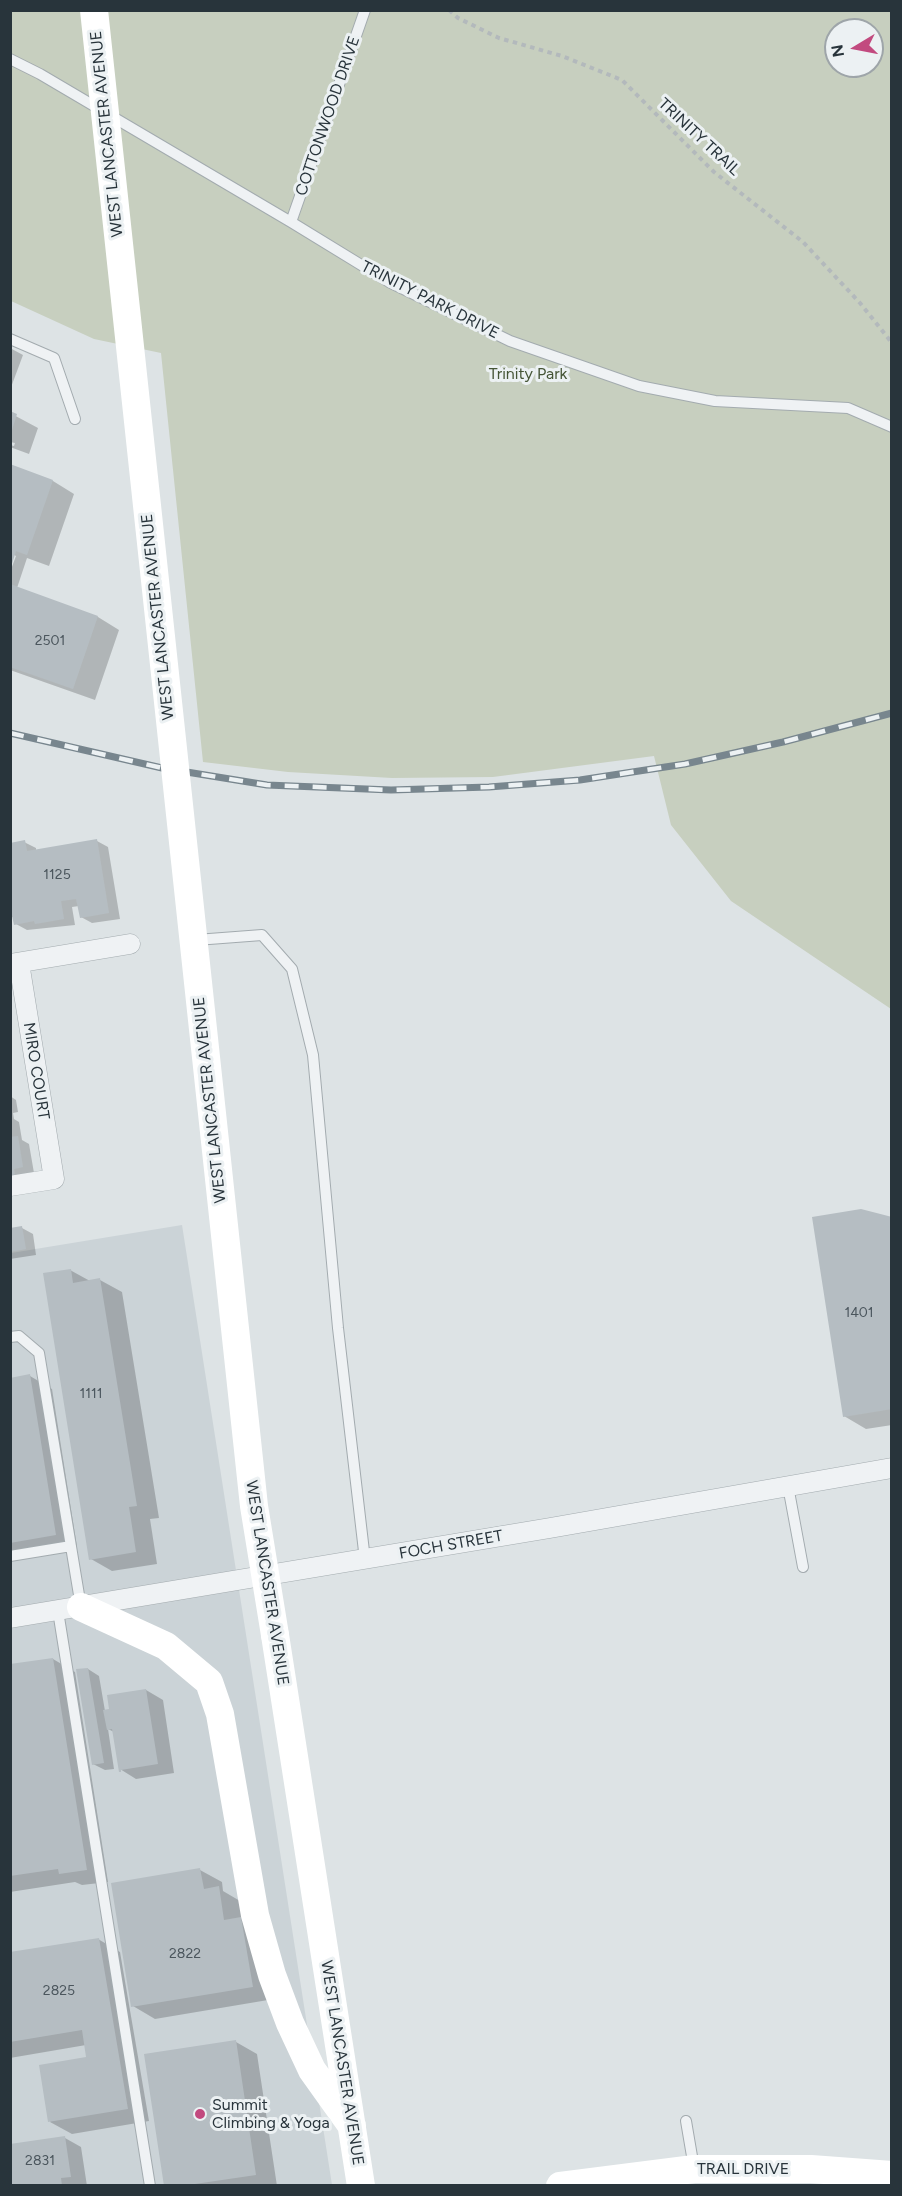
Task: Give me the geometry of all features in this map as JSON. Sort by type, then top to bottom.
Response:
[{"type":"main road","name":"WEST LANCASTER AVENUE","points":[[94,10],[254,1506],[361,2186]]},
{"type":"main road","points":[[70,1609],[166,1646],[209,1682],[220,1714],[255,1915],[272,1975],[290,2023],[312,2070],[352,2126]]},
{"type":"main road","name":"TRAIL DRIVE","points":[[560,2186],[694,2169],[811,2169],[891,2175]]},
{"type":"street","points":[[15,963],[130,944]]},
{"type":"street","name":"MIRO COURT","points":[[10,1186],[54,1179],[15,963]]},
{"type":"street","name":"FOCH STREET","points":[[10,1618],[365,1560],[891,1468]]},
{"type":"lane","name":"COTTONWOOD DRIVE","points":[[291,222],[365,10]]},
{"type":"lane","name":"TRINITY PARK DRIVE","points":[[10,59],[40,74],[389,282],[510,341],[639,386],[715,401],[848,408],[891,427]]},
{"type":"lane","points":[[10,339],[54,358],[75,419]]},
{"type":"lane","points":[[193,940],[262,935],[292,969],[313,1055],[338,1328],[365,1560]]},
{"type":"lane","points":[[10,1337],[18,1336],[39,1353],[71,1546],[70,1609],[150,2186]]},
{"type":"lane","points":[[788,1486],[803,1567]]},
{"type":"lane","points":[[10,1556],[71,1546]]},
{"type":"lane","points":[[686,2121],[694,2169]]},
{"type":"path","name":"TRINITY TRAIL","points":[[449,10],[458,18],[499,38],[562,56],[622,80],[714,172],[803,242],[860,303],[891,343]]},
{"type":"shaded area","points":[[182,1225],[332,2185],[11,2186],[11,1253]]},
{"type":"green space","name":"Trinity Park","points":[[11,11],[891,11],[891,1009],[731,901],[671,825],[654,756],[493,777],[392,778],[288,772],[203,762],[161,353],[94,339],[11,301]]},
{"type":"building","points":[[10,411],[17,414],[11,433],[10,432]]},
{"type":"building","points":[[10,464],[53,480],[27,555],[16,551],[11,567]]},
{"type":"building","points":[[10,584],[98,616],[73,689],[10,667]]},
{"type":"building","points":[[97,839],[109,913],[80,918],[76,899],[61,901],[64,919],[14,925],[10,906],[10,843],[25,840],[27,851]]},
{"type":"building","points":[[18,1136],[23,1167],[14,1169],[15,1175],[10,1176],[10,1137]]},
{"type":"building","points":[[861,1209],[892,1217],[892,1409],[843,1417],[812,1217]]},
{"type":"building","points":[[22,1226],[26,1249],[10,1252],[10,1228]]},
{"type":"building","points":[[71,1269],[73,1283],[100,1278],[137,1506],[129,1507],[136,1552],[89,1560],[43,1273]]},
{"type":"building","points":[[30,1374],[56,1535],[10,1543],[10,1378]]},
{"type":"building","points":[[53,1658],[87,1870],[59,1874],[58,1869],[10,1876],[10,1664]]},
{"type":"building","points":[[88,1668],[104,1763],[92,1765],[76,1669]]},
{"type":"building","points":[[146,1689],[158,1764],[119,1772],[112,1729],[107,1730],[103,1710],[109,1709],[107,1695]]},
{"type":"building","points":[[200,1868],[204,1889],[219,1886],[224,1920],[241,1917],[253,1987],[131,2007],[111,1883]]},
{"type":"building","points":[[99,1938],[128,2109],[48,2122],[39,2065],[86,2057],[82,2030],[10,2042],[10,1952]]},
{"type":"building","name":"Summit Climbing & Yoga","points":[[236,2040],[256,2175],[195,2184],[195,2186],[164,2186],[144,2054]]},
{"type":"building","points":[[65,2136],[71,2177],[61,2178],[62,2186],[10,2186],[10,2144]]},
{"type":"railway","points":[[10,733],[162,768],[267,785],[391,790],[489,787],[580,780],[685,764],[783,742],[892,713]]},
{"type":"place","name":"Summit Climbing & Yoga","points":[[200,2114]]}]
